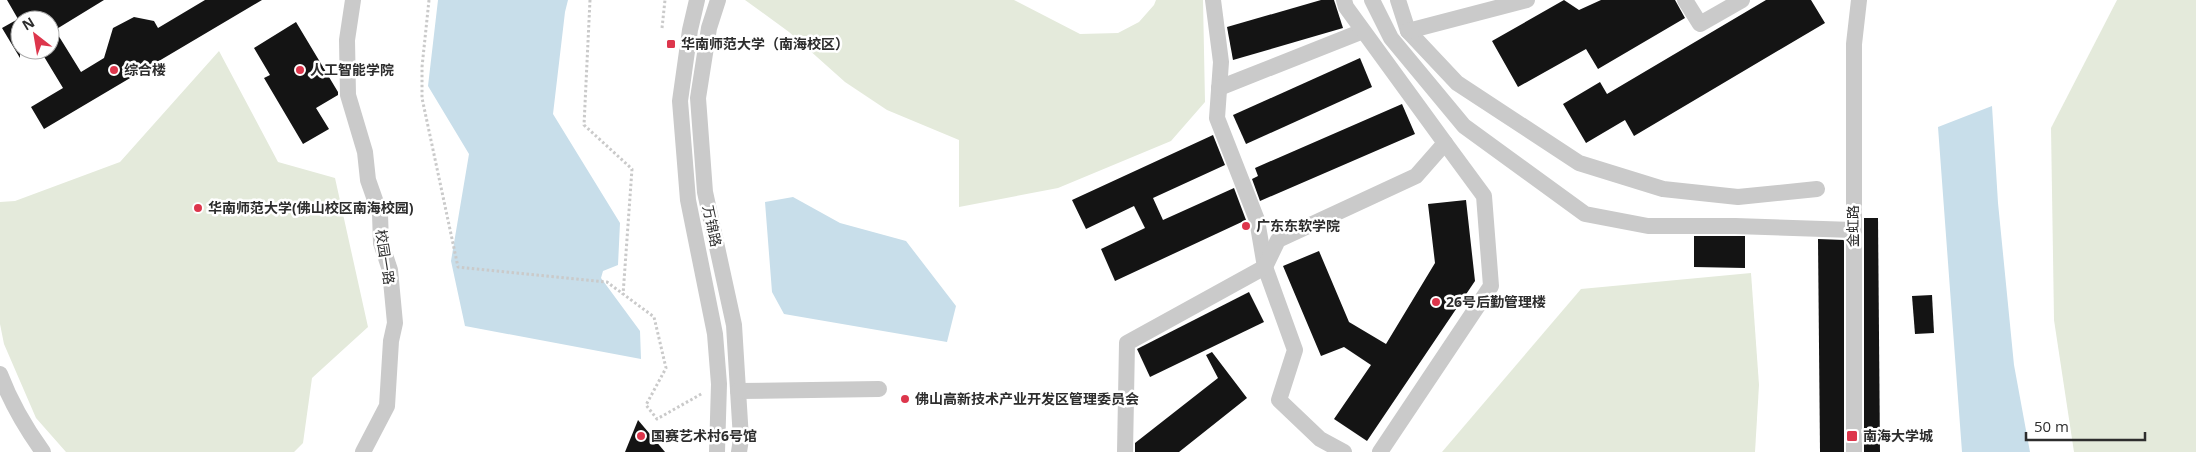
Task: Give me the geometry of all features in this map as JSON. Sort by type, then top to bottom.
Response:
[{"type":"street","name":"校园一路","points":[[353,0],[347,40],[348,95],[365,152],[368,180],[380,214],[381,243],[390,270],[395,323],[391,341],[387,406],[362,452]]},
{"type":"street","name":"万锦路","points":[[697,0],[690,30],[680,101],[688,200],[715,334],[718,384],[717,452]]},
{"type":"street","name":"万锦路","points":[[718,0],[709,28],[698,98],[705,192],[734,325],[741,439],[739,452]]},
{"type":"street","points":[[1212,0],[1221,62],[1217,118],[1257,220],[1265,267],[1295,350],[1279,400],[1320,439],[1344,452]]},
{"type":"street","points":[[1344,0],[1346,8],[1484,196],[1491,286],[1380,452]]},
{"type":"street","points":[[1372,0],[1391,38],[1464,126],[1585,214],[1648,226],[1735,226],[1853,230]]},
{"type":"street","points":[[1398,0],[1408,31],[1457,82],[1580,163],[1663,189],[1738,197],[1817,189]]},
{"type":"street","points":[[1408,31],[1527,0]]},
{"type":"street","points":[[1685,0],[1700,24],[1742,0]]},
{"type":"street","name":"金虹路","points":[[1854,452],[1854,44],[1859,0]]},
{"type":"street","points":[[1219,88],[1363,31]]},
{"type":"street","points":[[1125,452],[1127,343],[1265,267],[1278,240],[1416,176],[1445,143]]},
{"type":"street","points":[[0,374],[12,404],[27,430],[43,452]]},
{"type":"street","points":[[738,391],[879,389]]},
{"type":"path","points":[[429,0],[422,67],[422,98],[458,267],[607,282],[654,317],[666,368],[646,405],[657,419],[718,384]]},
{"type":"path","points":[[590,0],[584,125],[632,169],[623,295]]},
{"type":"path","points":[[662,28],[665,0]]},
{"type":"green space","points":[[745,0],[1014,0],[1080,34],[1118,33],[1139,22],[1156,0],[1203,0],[1205,102],[1171,141],[1058,188],[959,207],[959,140],[887,110],[845,82],[789,32]]},
{"type":"green space","points":[[2117,0],[2196,0],[2196,452],[2074,452],[2054,320],[2051,128]]},
{"type":"green space","points":[[219,51],[278,162],[335,178],[368,327],[312,378],[303,443],[294,452],[66,452],[36,418],[4,344],[0,324],[0,202],[15,201],[120,162]]},
{"type":"green space","points":[[1751,273],[1759,385],[1755,452],[1442,452],[1581,289]]},
{"type":"water","points":[[438,0],[568,0],[553,114],[620,223],[618,265],[603,271],[601,278],[640,331],[641,359],[465,326],[451,261],[469,154],[428,86]]},
{"type":"water","points":[[1992,106],[1998,203],[2014,365],[2030,452],[1962,452],[1938,127]]},
{"type":"water","points":[[793,197],[840,223],[906,241],[956,306],[947,342],[784,314],[772,292],[765,202]]},
{"type":"building","points":[[7,0],[104,0],[60,27],[60,10],[13,10]]},
{"type":"building","points":[[205,0],[262,0],[44,129],[31,107],[63,88],[46,60],[60,60],[60,38],[81,72],[104,58],[113,28],[134,17],[154,21],[158,28]]},
{"type":"building","points":[[1321,0],[1334,0],[1343,28],[1233,60],[1227,27]]},
{"type":"building","points":[[1564,0],[1579,10],[1601,0],[1675,0],[1685,18],[1598,69],[1586,49],[1518,87],[1492,41]]},
{"type":"building","points":[[1766,0],[1811,0],[1825,23],[1634,136],[1625,120],[1586,143],[1563,104],[1600,82],[1607,94]]},
{"type":"building","points":[[296,22],[338,92],[338,95],[316,108],[329,129],[303,144],[264,78],[270,75],[254,48]]},
{"type":"building","points":[[10,24],[10,41],[2,28]]},
{"type":"building","points":[[1360,58],[1372,87],[1246,144],[1233,115]]},
{"type":"building","points":[[1402,104],[1415,134],[1260,201],[1252,179],[1258,176],[1255,168]]},
{"type":"building","points":[[1213,135],[1225,165],[1153,198],[1163,220],[1234,188],[1246,220],[1115,281],[1101,249],[1145,228],[1134,206],[1086,229],[1072,200]]},
{"type":"building","name":"26号后勤管理楼","points":[[1466,200],[1475,281],[1367,441],[1334,419],[1371,365],[1344,347],[1321,356],[1283,266],[1319,251],[1349,322],[1386,344],[1435,263],[1428,204]]},
{"type":"building","points":[[1864,218],[1878,218],[1880,452],[1864,452]]},
{"type":"building","points":[[1694,236],[1745,236],[1745,268],[1694,267]]},
{"type":"building","points":[[1818,239],[1844,240],[1844,452],[1820,452]]},
{"type":"building","points":[[1249,292],[1264,322],[1150,377],[1137,349]]},
{"type":"building","points":[[1932,295],[1934,333],[1915,334],[1912,296]]},
{"type":"building","points":[[1212,352],[1247,398],[1179,452],[1135,452],[1135,443],[1218,378],[1206,355]]},
{"type":"building","name":"国赛艺术村6号馆","points":[[638,420],[665,452],[625,452]]},
{"type":"place","name":"华南师范大学（南海校区）","points":[[671,44]]},
{"type":"place","name":"综合楼","points":[[114,70]]},
{"type":"place","name":"人工智能学院","points":[[300,70]]},
{"type":"place","name":"华南师范大学(佛山校区南海校园)","points":[[198,208]]},
{"type":"place","name":"广东东软学院","points":[[1246,226]]},
{"type":"place","name":"26号后勤管理楼","points":[[1436,302]]},
{"type":"place","name":"佛山高新技术产业开发区管理委员会","points":[[905,399]]},
{"type":"place","name":"国赛艺术村6号馆","points":[[641,436]]},
{"type":"place","name":"南海大学城","points":[[1852,436]]}]
